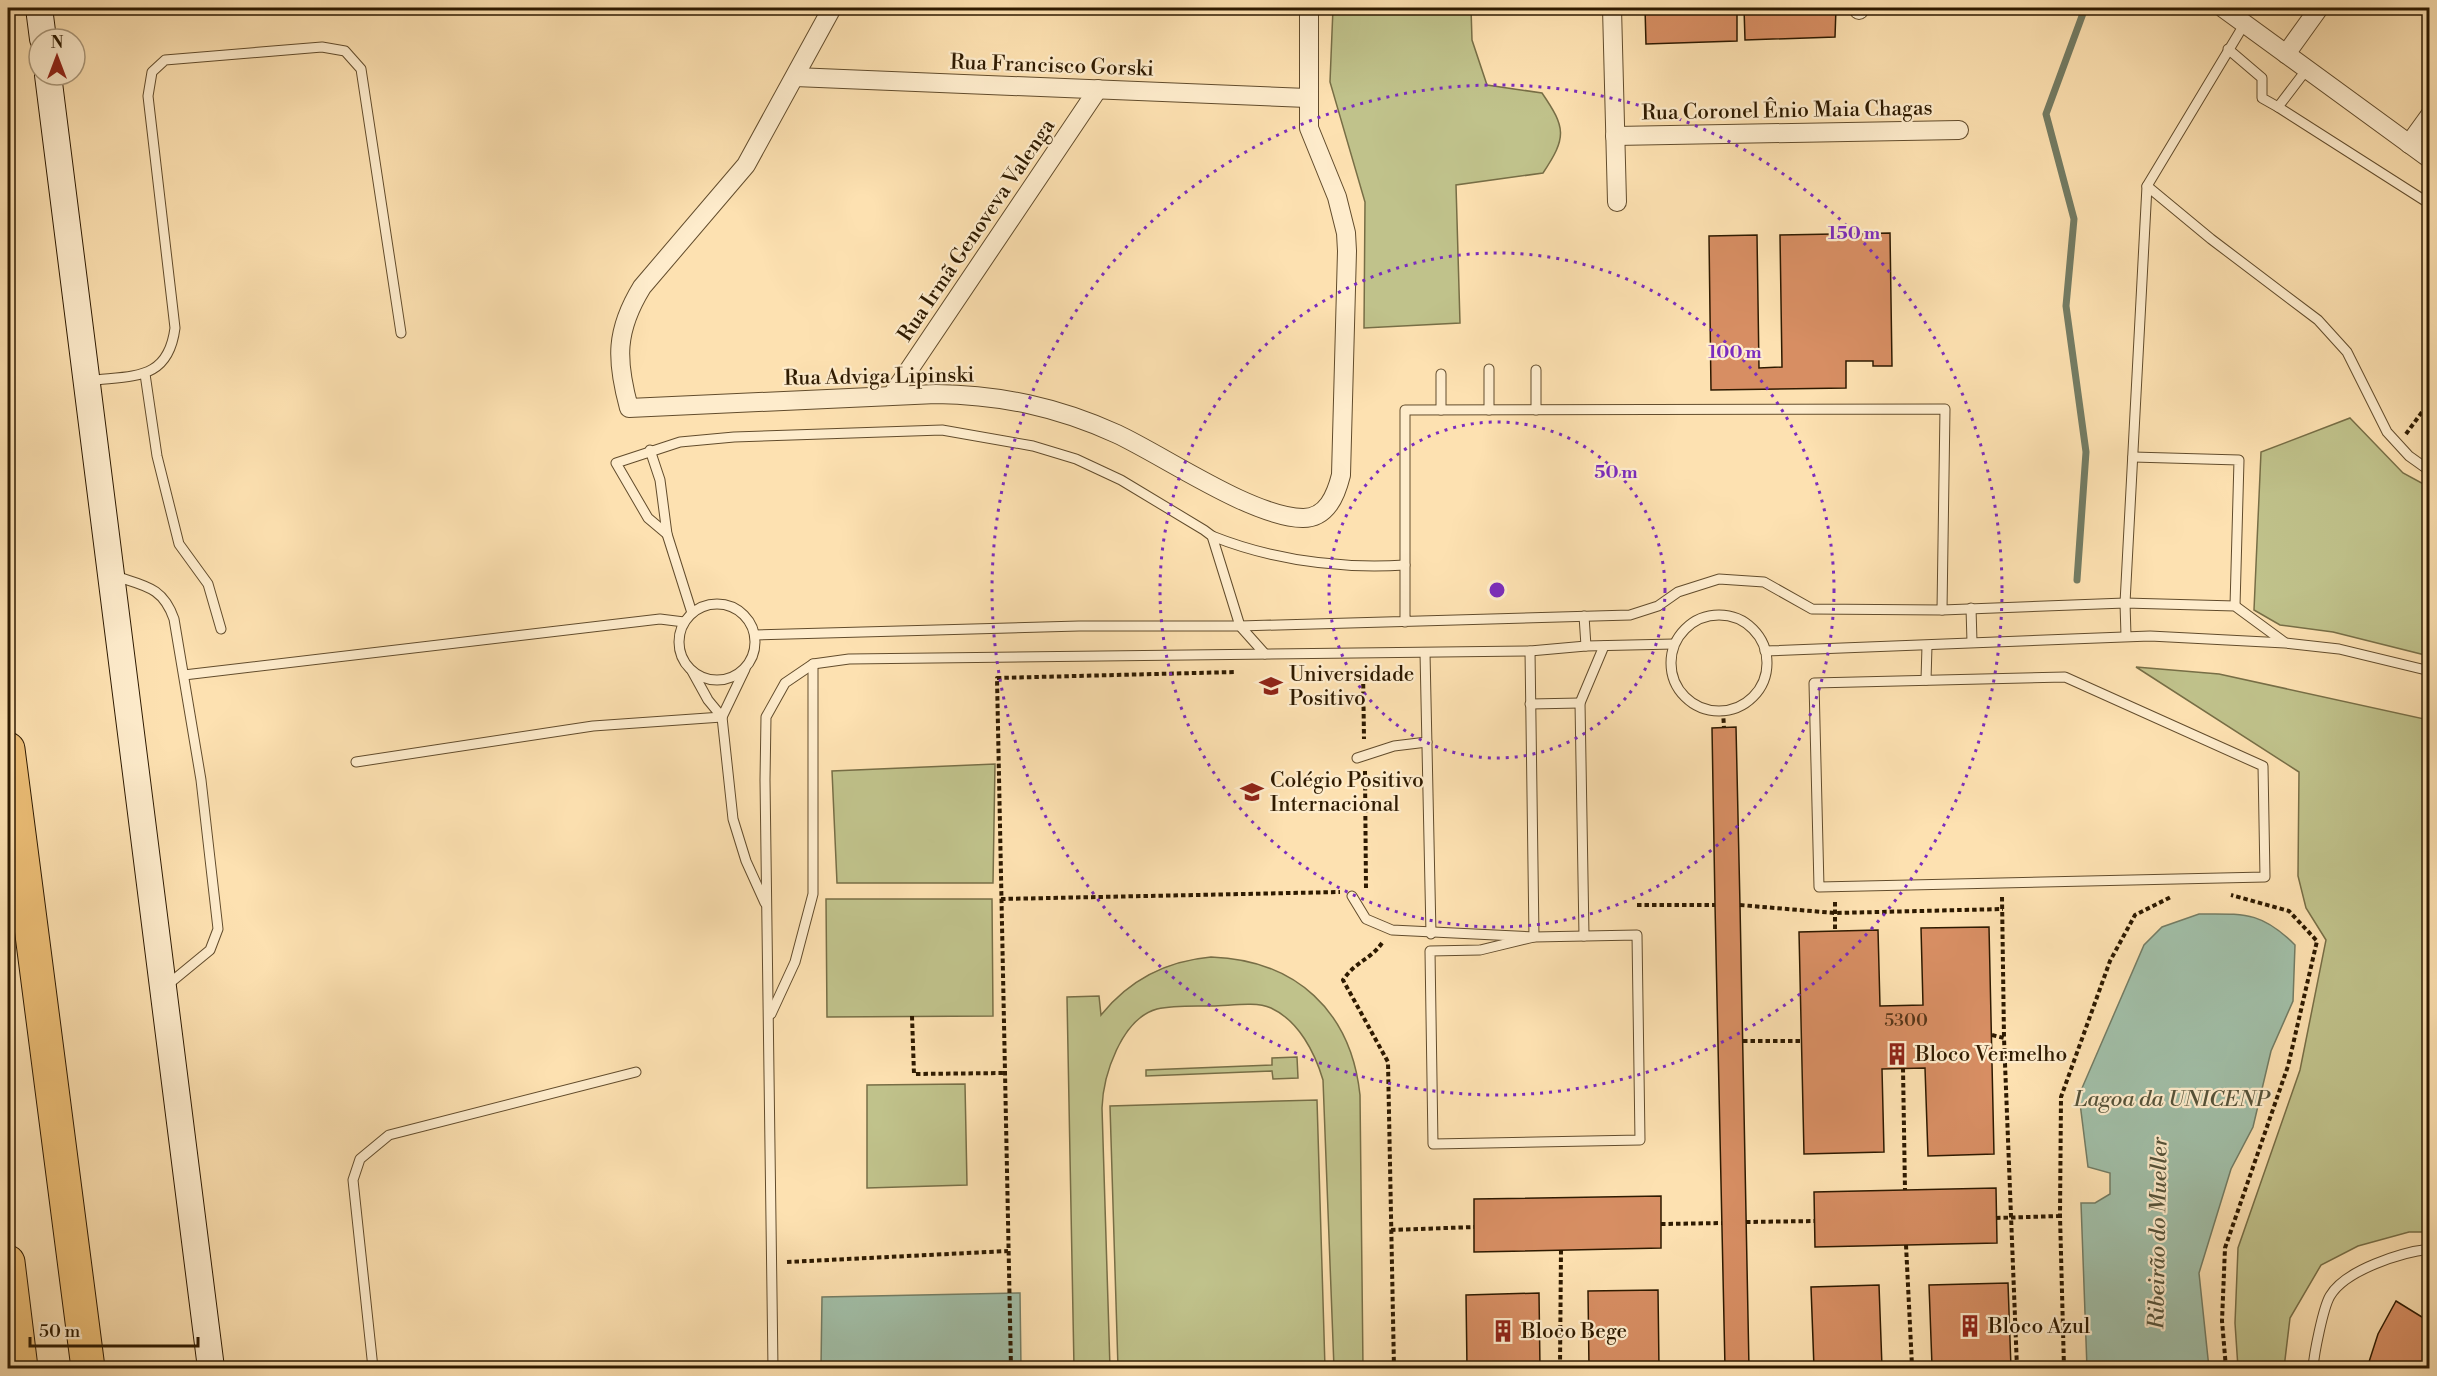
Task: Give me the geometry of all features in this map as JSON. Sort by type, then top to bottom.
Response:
[{"type":"highway","points":[[8,749],[88,1368]]},
{"type":"highway","points":[[8,1262],[21,1368]]},
{"type":"main road","points":[[39,8],[41,27]]},
{"type":"main road","points":[[49,87],[211,1368]]},
{"type":"street","points":[[795,77],[831,8]]},
{"type":"street","points":[[1307,98],[1309,8]]},
{"type":"street","points":[[1612,8],[1617,202]]},
{"type":"street","points":[[2223,8],[2430,159]]},
{"type":"street","points":[[2286,54],[2319,8]]},
{"type":"street","name":"Rua Francisco Gorski","points":[[795,77],[1307,98]]},
{"type":"street","name":"Rua Adviga Lipinski","points":[[795,77],[746,165],[642,287],[628,310],[621,331],[619,355],[621,379],[629,408],[892,395],[978,395],[1049,408],[1119,435],[1259,507],[1286,516],[1305,518],[1319,514],[1330,504],[1338,489],[1342,468],[1347,251],[1346,233],[1337,197],[1309,128],[1307,98]]},
{"type":"street","name":"Rua Irmã Genoveva Valenga","points":[[892,395],[1098,89]]},
{"type":"street","points":[[2409,144],[2430,115]]},
{"type":"street","name":"Rua Coronel Ênio Maia Chagas","points":[[1615,136],[1959,130]]},
{"type":"lane","points":[[2126,636],[2147,186],[2245,23]]},
{"type":"lane","points":[[86,382],[145,374],[162,363],[172,348],[175,328],[148,96],[152,72],[165,60],[322,47],[345,51],[361,69],[401,333]]},
{"type":"lane","points":[[2228,49],[2262,78],[2262,98],[2430,204]]},
{"type":"lane","points":[[2278,107],[2307,69]]},
{"type":"lane","points":[[2147,186],[2211,239],[2318,320],[2347,352],[2387,432],[2430,471]]},
{"type":"lane","points":[[1489,369],[1489,410]]},
{"type":"lane","points":[[1536,370],[1536,410]]},
{"type":"lane","points":[[145,374],[158,456],[179,544],[208,584],[221,629]]},
{"type":"lane","points":[[1441,374],[1441,410]]},
{"type":"lane","points":[[1405,622],[1405,410],[1945,409],[1942,610]]},
{"type":"lane","points":[[667,534],[648,518],[616,463],[680,442],[734,437],[942,430],[985,435],[1076,459],[1121,480],[1212,536],[1248,550],[1313,564],[1365,567],[1405,565]]},
{"type":"lane","points":[[650,450],[660,480],[667,534],[692,613]]},
{"type":"lane","points":[[2133,457],[2239,460],[2235,606]]},
{"type":"lane","points":[[1212,536],[1240,626],[1264,654]]},
{"type":"lane","points":[[112,574],[156,590],[168,601],[174,619],[201,780],[218,929],[210,950],[164,988]]},
{"type":"lane","points":[[755,635],[1079,626],[1240,626],[1630,615],[1658,606],[1678,592],[1719,579],[1764,582],[1812,609],[1942,610],[2126,603],[2235,606],[2285,643]]},
{"type":"lane","points":[[722,717],[708,700],[682,657],[679,639],[684,622],[692,613],[713,605],[727,606],[740,612],[750,623],[755,635],[754,653],[722,717],[733,819],[746,861],[768,908]]},
{"type":"lane","points":[[1971,609],[1972,642]]},
{"type":"lane","points":[[1723,615],[1737,618],[1750,626],[1760,637],[1765,651],[1766,670],[1761,688],[1743,705],[1723,711],[1701,709],[1687,701],[1677,689],[1671,675],[1670,659],[1674,644],[1682,631],[1708,616],[1723,615]]},
{"type":"lane","points":[[1584,616],[1586,646]]},
{"type":"lane","points":[[184,675],[660,619],[684,622]]},
{"type":"lane","points":[[1765,651],[2126,636],[2285,643],[2339,649],[2430,671]]},
{"type":"lane","points":[[773,1368],[774,1263],[766,717],[785,683],[813,664],[849,659],[1425,653],[1674,644]]},
{"type":"lane","points":[[1584,936],[1580,703],[1604,646]]},
{"type":"lane","points":[[1926,680],[1927,646]]},
{"type":"lane","points":[[1530,651],[1534,937]]},
{"type":"lane","points":[[1425,653],[1431,934]]},
{"type":"lane","points":[[770,1016],[795,962],[813,894],[813,664]]},
{"type":"lane","points":[[692,671],[711,680],[729,679],[745,669]]},
{"type":"lane","points":[[2065,677],[2263,766],[2265,877],[1819,887],[1814,683],[1926,680],[2065,677]]},
{"type":"lane","points":[[1530,704],[1580,703]]},
{"type":"lane","points":[[356,762],[592,726],[722,717]]},
{"type":"lane","points":[[1361,756],[1394,746],[1427,742]]},
{"type":"lane","points":[[1353,893],[1366,919],[1392,930],[1431,934],[1487,933],[1534,937],[1637,936],[1640,1140],[1433,1144],[1430,951],[1480,950],[1534,937]]},
{"type":"lane","points":[[373,1368],[353,1180],[360,1159],[389,1135],[636,1072]]},
{"type":"lane","points":[[2313,1368],[2331,1295],[2360,1269],[2416,1250],[2430,1249]]},
{"type":"path","points":[[2399,444],[2430,401]]},
{"type":"path","points":[[1001,898],[1366,891],[1361,756],[1363,669],[1352,670]]},
{"type":"path","points":[[1011,1368],[997,678],[1245,672]]},
{"type":"path","points":[[1723,711],[1724,728]]},
{"type":"path","points":[[2002,883],[2004,1038],[2018,1368]]},
{"type":"path","points":[[1834,887],[1835,931]]},
{"type":"path","points":[[2222,892],[2289,911],[2317,941],[2288,1066],[2225,1248],[2222,1321],[2226,1368]]},
{"type":"path","points":[[2064,1368],[2060,1216],[2061,1097],[2064,1081],[2110,961],[2135,915],[2167,897],[2178,895]]},
{"type":"path","points":[[1636,905],[1715,904]]},
{"type":"path","points":[[1740,904],[1835,913],[2002,909]]},
{"type":"path","points":[[1392,930],[1376,952],[1353,965],[1343,980],[1388,1062],[1394,1368]]},
{"type":"path","points":[[912,1016],[914,1074],[1005,1073]]},
{"type":"path","points":[[1992,1035],[2004,1038]]},
{"type":"path","points":[[1743,1041],[1802,1041]]},
{"type":"path","points":[[1903,1068],[1905,1190]]},
{"type":"path","points":[[1996,1218],[2060,1216]]},
{"type":"path","points":[[1746,1222],[1815,1221]]},
{"type":"path","points":[[1661,1224],[1722,1223]]},
{"type":"path","points":[[1391,1230],[1474,1227]]},
{"type":"path","points":[[1906,1245],[1912,1366]]},
{"type":"path","points":[[1560,1367],[1561,1250]]},
{"type":"path","points":[[774,1263],[1008,1251]]},
{"type":"green space","points":[[1333,8],[1471,8],[1472,40],[1487,85],[1542,93],[1556,115],[1560,141],[1543,173],[1456,185],[1460,323],[1364,328],[1365,202],[1330,82]]},
{"type":"green space","points":[[2350,418],[2403,473],[2429,487],[2429,656],[2333,632],[2280,625],[2254,610],[2261,452]]},
{"type":"green space","points":[[2136,667],[2219,674],[2429,720],[2429,1232],[2409,1232],[2358,1246],[2321,1265],[2290,1318],[2284,1368],[2238,1368],[2235,1323],[2238,1248],[2300,1070],[2326,940],[2306,908],[2298,876],[2299,772]]},
{"type":"green space","points":[[995,764],[993,883],[837,883],[832,771]]},
{"type":"green space","points":[[826,899],[992,899],[993,1016],[827,1017]]},
{"type":"green space","points":[[1211,957],[1241,960],[1269,968],[1293,980],[1314,996],[1331,1015],[1345,1038],[1354,1065],[1360,1095],[1363,1368],[1334,1368],[1323,1080],[1315,1059],[1298,1029],[1271,1008],[1250,1004],[1177,1006],[1157,1009],[1144,1015],[1133,1024],[1116,1050],[1106,1080],[1102,1108],[1110,1368],[1074,1368],[1067,997],[1099,996],[1101,1015],[1124,991],[1150,974],[1179,963]]},
{"type":"green space","points":[[1297,1057],[1298,1078],[1273,1079],[1272,1071],[1146,1076],[1146,1070],[1272,1065],[1272,1058]]},
{"type":"green space","points":[[965,1084],[967,1185],[867,1188],[867,1085]]},
{"type":"green space","points":[[1317,1100],[1325,1368],[1118,1368],[1110,1106]]},
{"type":"water","name":"Lagoa da UNICENP","points":[[2199,914],[2240,915],[2262,920],[2295,945],[2293,1001],[2271,1051],[2253,1127],[2231,1169],[2199,1273],[2209,1368],[2087,1368],[2081,1203],[2095,1203],[2110,1194],[2110,1173],[2088,1167],[2079,1095],[2144,945],[2162,927]]},
{"type":"water","points":[[1020,1293],[1021,1368],[821,1368],[822,1297]]},
{"type":"building","points":[[1645,8],[1737,8],[1737,41],[1646,44]]},
{"type":"building","points":[[1744,8],[1836,8],[1835,37],[1745,40]]},
{"type":"building","points":[[1890,233],[1892,366],[1873,366],[1873,361],[1846,361],[1846,388],[1711,390],[1709,236],[1757,235],[1759,368],[1782,367],[1780,235]]},
{"type":"building","points":[[1736,727],[1749,1368],[1725,1368],[1715,905],[1712,728]]},
{"type":"building","name":"Bloco Vermelho","points":[[1989,927],[1994,1154],[1928,1156],[1925,1068],[1882,1069],[1884,1152],[1804,1154],[1799,932],[1878,930],[1880,1006],[1923,1005],[1921,928]]},
{"type":"building","points":[[1996,1188],[1997,1243],[1815,1247],[1814,1192]]},
{"type":"building","points":[[1661,1196],[1661,1248],[1474,1252],[1474,1199]]},
{"type":"building","name":"Bloco Azul","points":[[2008,1283],[2011,1368],[1814,1368],[1811,1287],[1879,1285],[1882,1367],[1932,1366],[1929,1285]]},
{"type":"building","points":[[1658,1290],[1659,1368],[1540,1368],[1589,1367],[1588,1291]]},
{"type":"building","points":[[1539,1293],[1540,1368],[1467,1368],[1466,1295]]},
{"type":"building","points":[[2396,1301],[2430,1322],[2430,1368],[2367,1368],[2378,1334]]},
{"type":"waterway","name":"Ribeirão do Mueller","points":[[2077,580],[2086,452],[2066,306],[2074,219],[2046,114],[2085,8]]},
{"type":"place","name":"Universidade Positivo","points":[[1271,686]]},
{"type":"place","name":"Colégio Positivo Internacional","points":[[1252,792]]},
{"type":"place","name":"Bloco Vermelho","points":[[1897,1054]]},
{"type":"place","name":"Bloco Azul","points":[[1970,1326]]},
{"type":"place","name":"Bloco Bege","points":[[1503,1331]]}]
